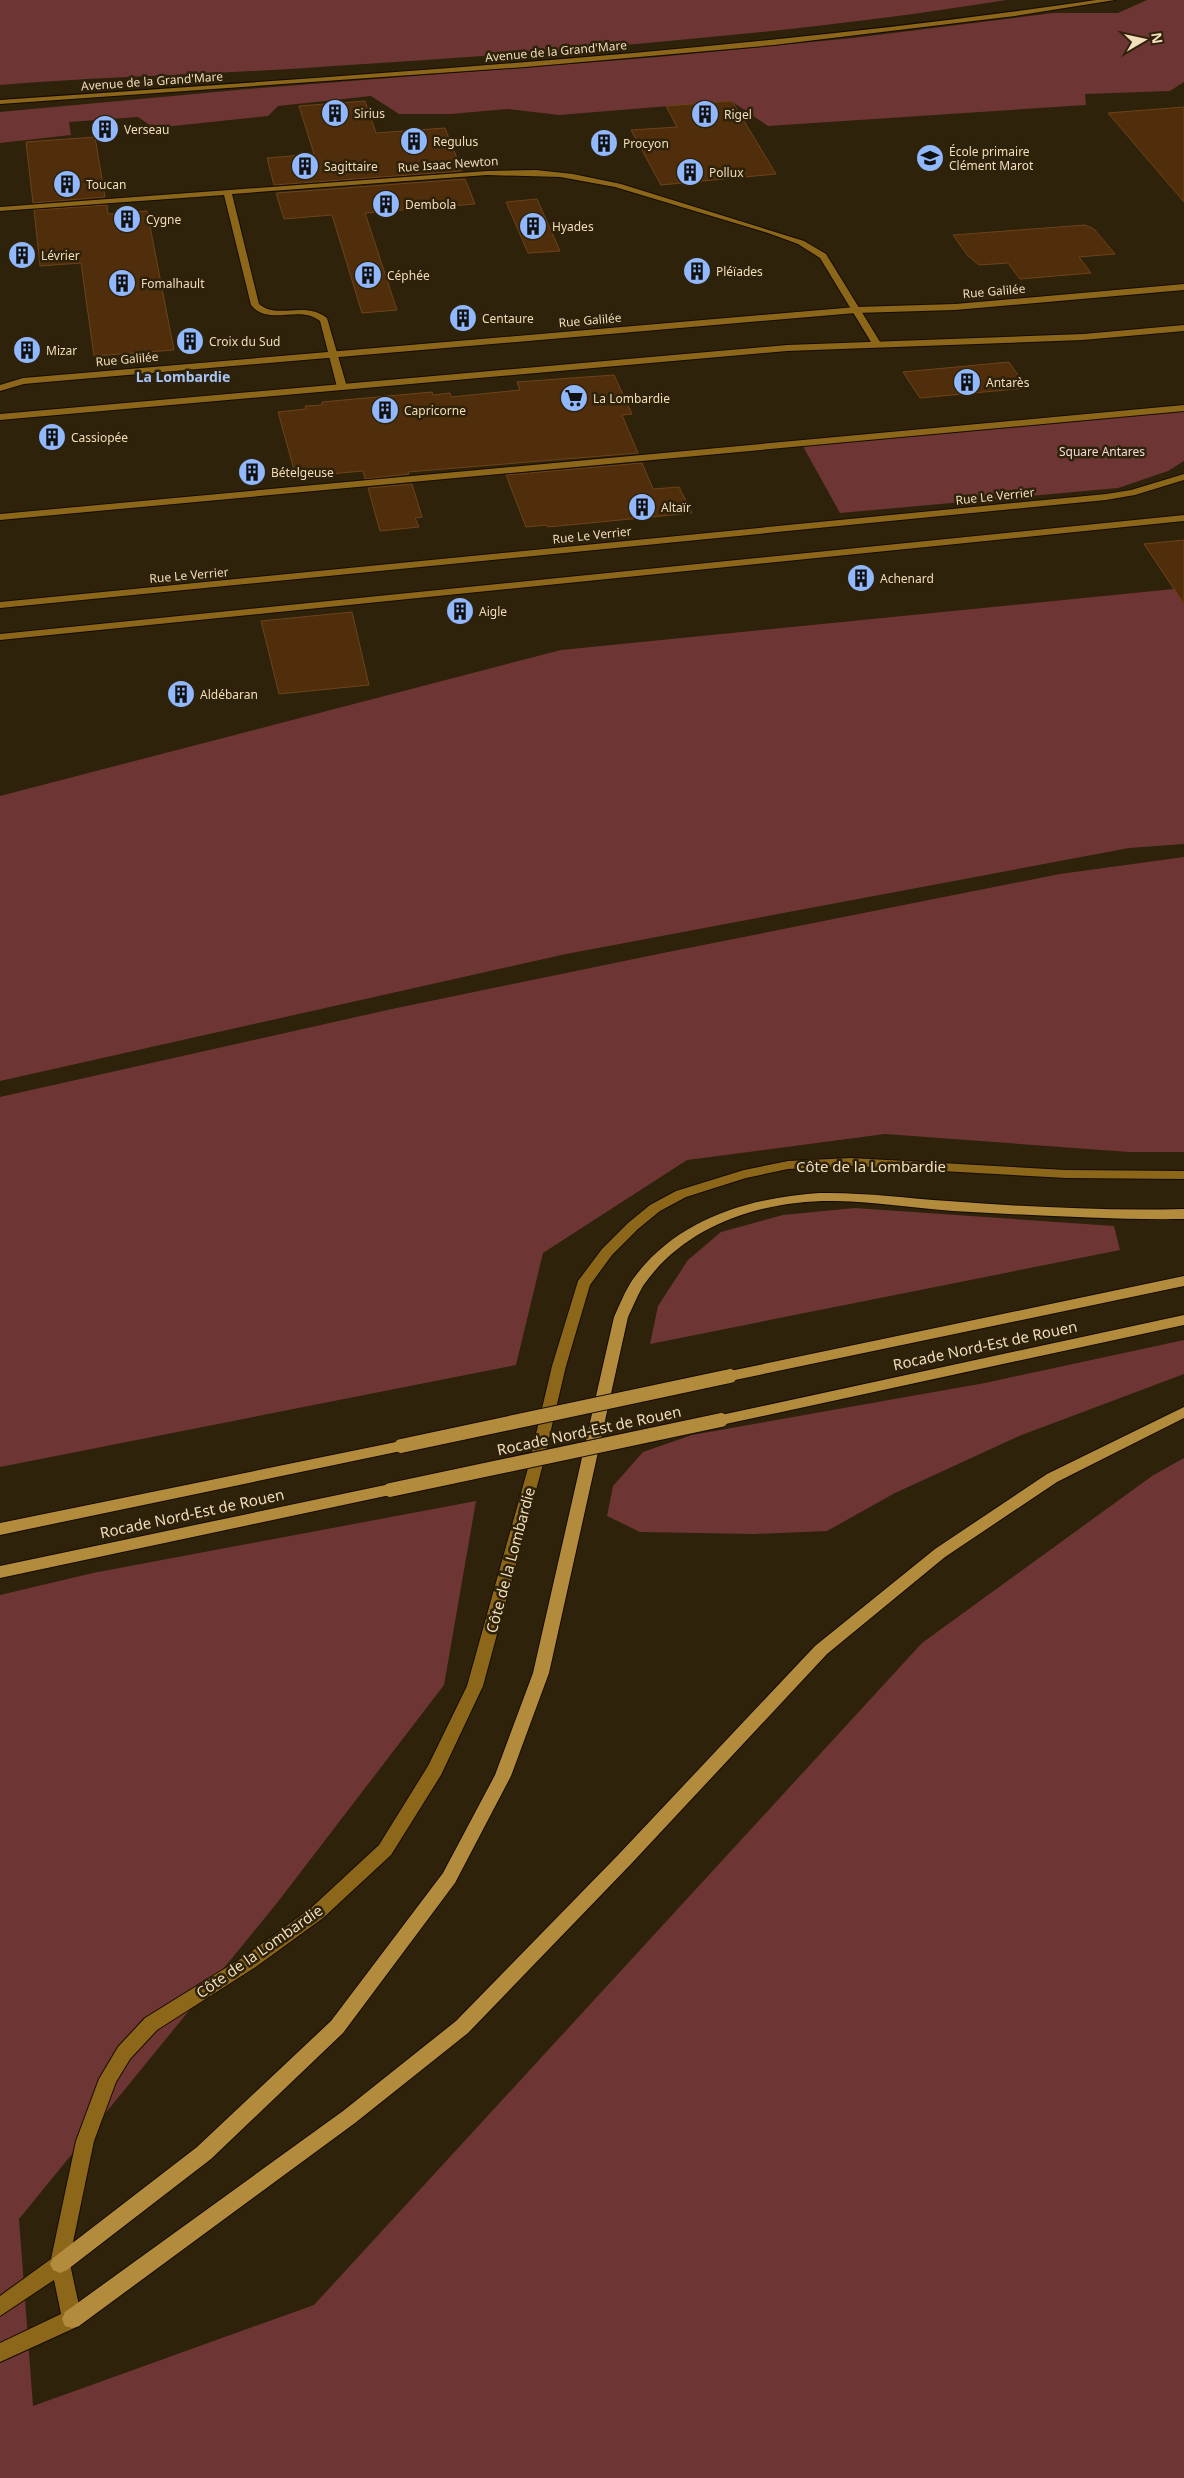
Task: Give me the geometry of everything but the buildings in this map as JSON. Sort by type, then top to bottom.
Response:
[{"type":"highway","points":[[60,2264],[204,2153],[337,2027],[450,1878],[503,1776],[541,1673],[622,1317],[637,1284],[658,1257],[692,1232],[729,1214],[760,1204],[819,1197],[1095,1214],[1184,1214]]},
{"type":"highway","name":"Rocade Nord-Est de Rouen","points":[[0,1530],[1184,1280]]},
{"type":"highway","name":"Rocade Nord-Est de Rouen","points":[[0,1572],[722,1420],[1184,1320]]},
{"type":"highway","points":[[72,2319],[349,2117],[462,2027],[821,1650],[940,1553],[1052,1478],[1184,1412]]},
{"type":"street","name":"Avenue de la Grand'Mare","points":[[0,102],[496,68],[754,44],[1014,14],[1111,0]]},
{"type":"street","name":"Rue Isaac Newton","points":[[0,209],[487,173],[537,172],[585,178],[618,186],[808,246],[823,256],[877,344]]},
{"type":"street","points":[[228,193],[255,305],[258,309],[271,313],[306,311],[320,315],[324,320],[342,387]]},
{"type":"street","name":"Rue Galilée","points":[[0,388],[23,381],[333,354],[856,310],[955,307],[1184,287]]},
{"type":"street","points":[[0,417],[787,348],[1083,338],[1184,328]]},
{"type":"street","points":[[0,517],[1184,408]]},
{"type":"street","name":"Rue Le Verrier","points":[[0,605],[1068,501],[1132,493],[1184,477]]},
{"type":"street","points":[[0,637],[1184,518]]},
{"type":"street","name":"Côte de la Lombardie","points":[[72,2319],[60,2264],[85,2140],[108,2079],[124,2053],[151,2024],[251,1961],[316,1913],[385,1850],[435,1770],[475,1686],[535,1468],[559,1366],[583,1284],[607,1252],[633,1226],[655,1208],[681,1194],[744,1174],[788,1165],[851,1162],[1066,1174],[1184,1174]]},
{"type":"street","points":[[0,2308],[60,2264]]},
{"type":"street","points":[[0,2353],[72,2319]]},
{"type":"green space","points":[[0,0],[1006,0],[923,13],[671,41],[292,69],[0,85]]},
{"type":"green space","points":[[1147,0],[1184,0],[1184,82],[1170,91],[1085,94],[1086,105],[768,126],[731,101],[559,115],[507,109],[451,114],[399,114],[371,96],[278,106],[268,116],[154,128],[138,117],[69,122],[71,135],[0,143],[0,112],[248,89],[658,57],[853,38],[1053,13],[1118,13]]},
{"type":"green space","name":"Square Antares","points":[[1184,405],[1184,461],[1168,471],[1118,488],[840,513],[800,441]]},
{"type":"green space","points":[[1184,588],[1184,844],[1129,848],[566,954],[0,1081],[0,796],[561,650]]},
{"type":"green space","points":[[1184,857],[1184,1152],[1129,1152],[885,1134],[687,1160],[543,1253],[516,1365],[0,1467],[0,1097],[392,1009],[663,953],[1060,874]]},
{"type":"green space","points":[[855,1208],[1114,1226],[1120,1250],[650,1344],[658,1306],[688,1260],[721,1232],[783,1215]]},
{"type":"green space","points":[[1184,1340],[1184,1374],[1019,1436],[895,1493],[827,1531],[754,1534],[640,1532],[607,1516],[613,1486],[643,1452],[692,1435],[985,1383]]},
{"type":"green space","points":[[1184,1458],[1184,2478],[0,2478],[0,1595],[93,1573],[476,1501],[444,1685],[277,1903],[19,2219],[33,2406],[314,2305],[922,1643],[1152,1476]]},
{"type":"place","name":"Sirius","points":[[335,113]]},
{"type":"place","name":"Rigel","points":[[705,114]]},
{"type":"place","name":"Verseau","points":[[105,129]]},
{"type":"place","name":"Regulus","points":[[414,141]]},
{"type":"place","name":"Procyon","points":[[604,143]]},
{"type":"place","name":"École primaire Clément Marot","points":[[930,158]]},
{"type":"place","name":"Sagittaire","points":[[305,166]]},
{"type":"place","name":"Pollux","points":[[690,172]]},
{"type":"place","name":"Toucan","points":[[67,184]]},
{"type":"place","name":"Dembola","points":[[386,204]]},
{"type":"place","name":"Cygne","points":[[127,219]]},
{"type":"place","name":"Hyades","points":[[533,226]]},
{"type":"place","name":"Lévrier","points":[[22,255]]},
{"type":"place","name":"Pléïades","points":[[697,271]]},
{"type":"place","name":"Céphée","points":[[368,275]]},
{"type":"place","name":"Fomalhault","points":[[122,283]]},
{"type":"place","name":"Centaure","points":[[463,318]]},
{"type":"place","name":"Croix du Sud","points":[[190,341]]},
{"type":"place","name":"Mizar","points":[[27,350]]},
{"type":"place","name":"Antarès","points":[[967,382]]},
{"type":"place","name":"La Lombardie","points":[[574,398]]},
{"type":"place","name":"Capricorne","points":[[385,410]]},
{"type":"place","name":"Cassiopée","points":[[52,437]]},
{"type":"place","name":"Bételgeuse","points":[[252,472]]},
{"type":"place","name":"Altaïr","points":[[642,507]]},
{"type":"place","name":"Achenard","points":[[861,578]]},
{"type":"place","name":"Aigle","points":[[460,611]]},
{"type":"place","name":"Aldébaran","points":[[181,694]]},
{"type":"district","name":"La Lombardie","points":[[183,376]]}]
